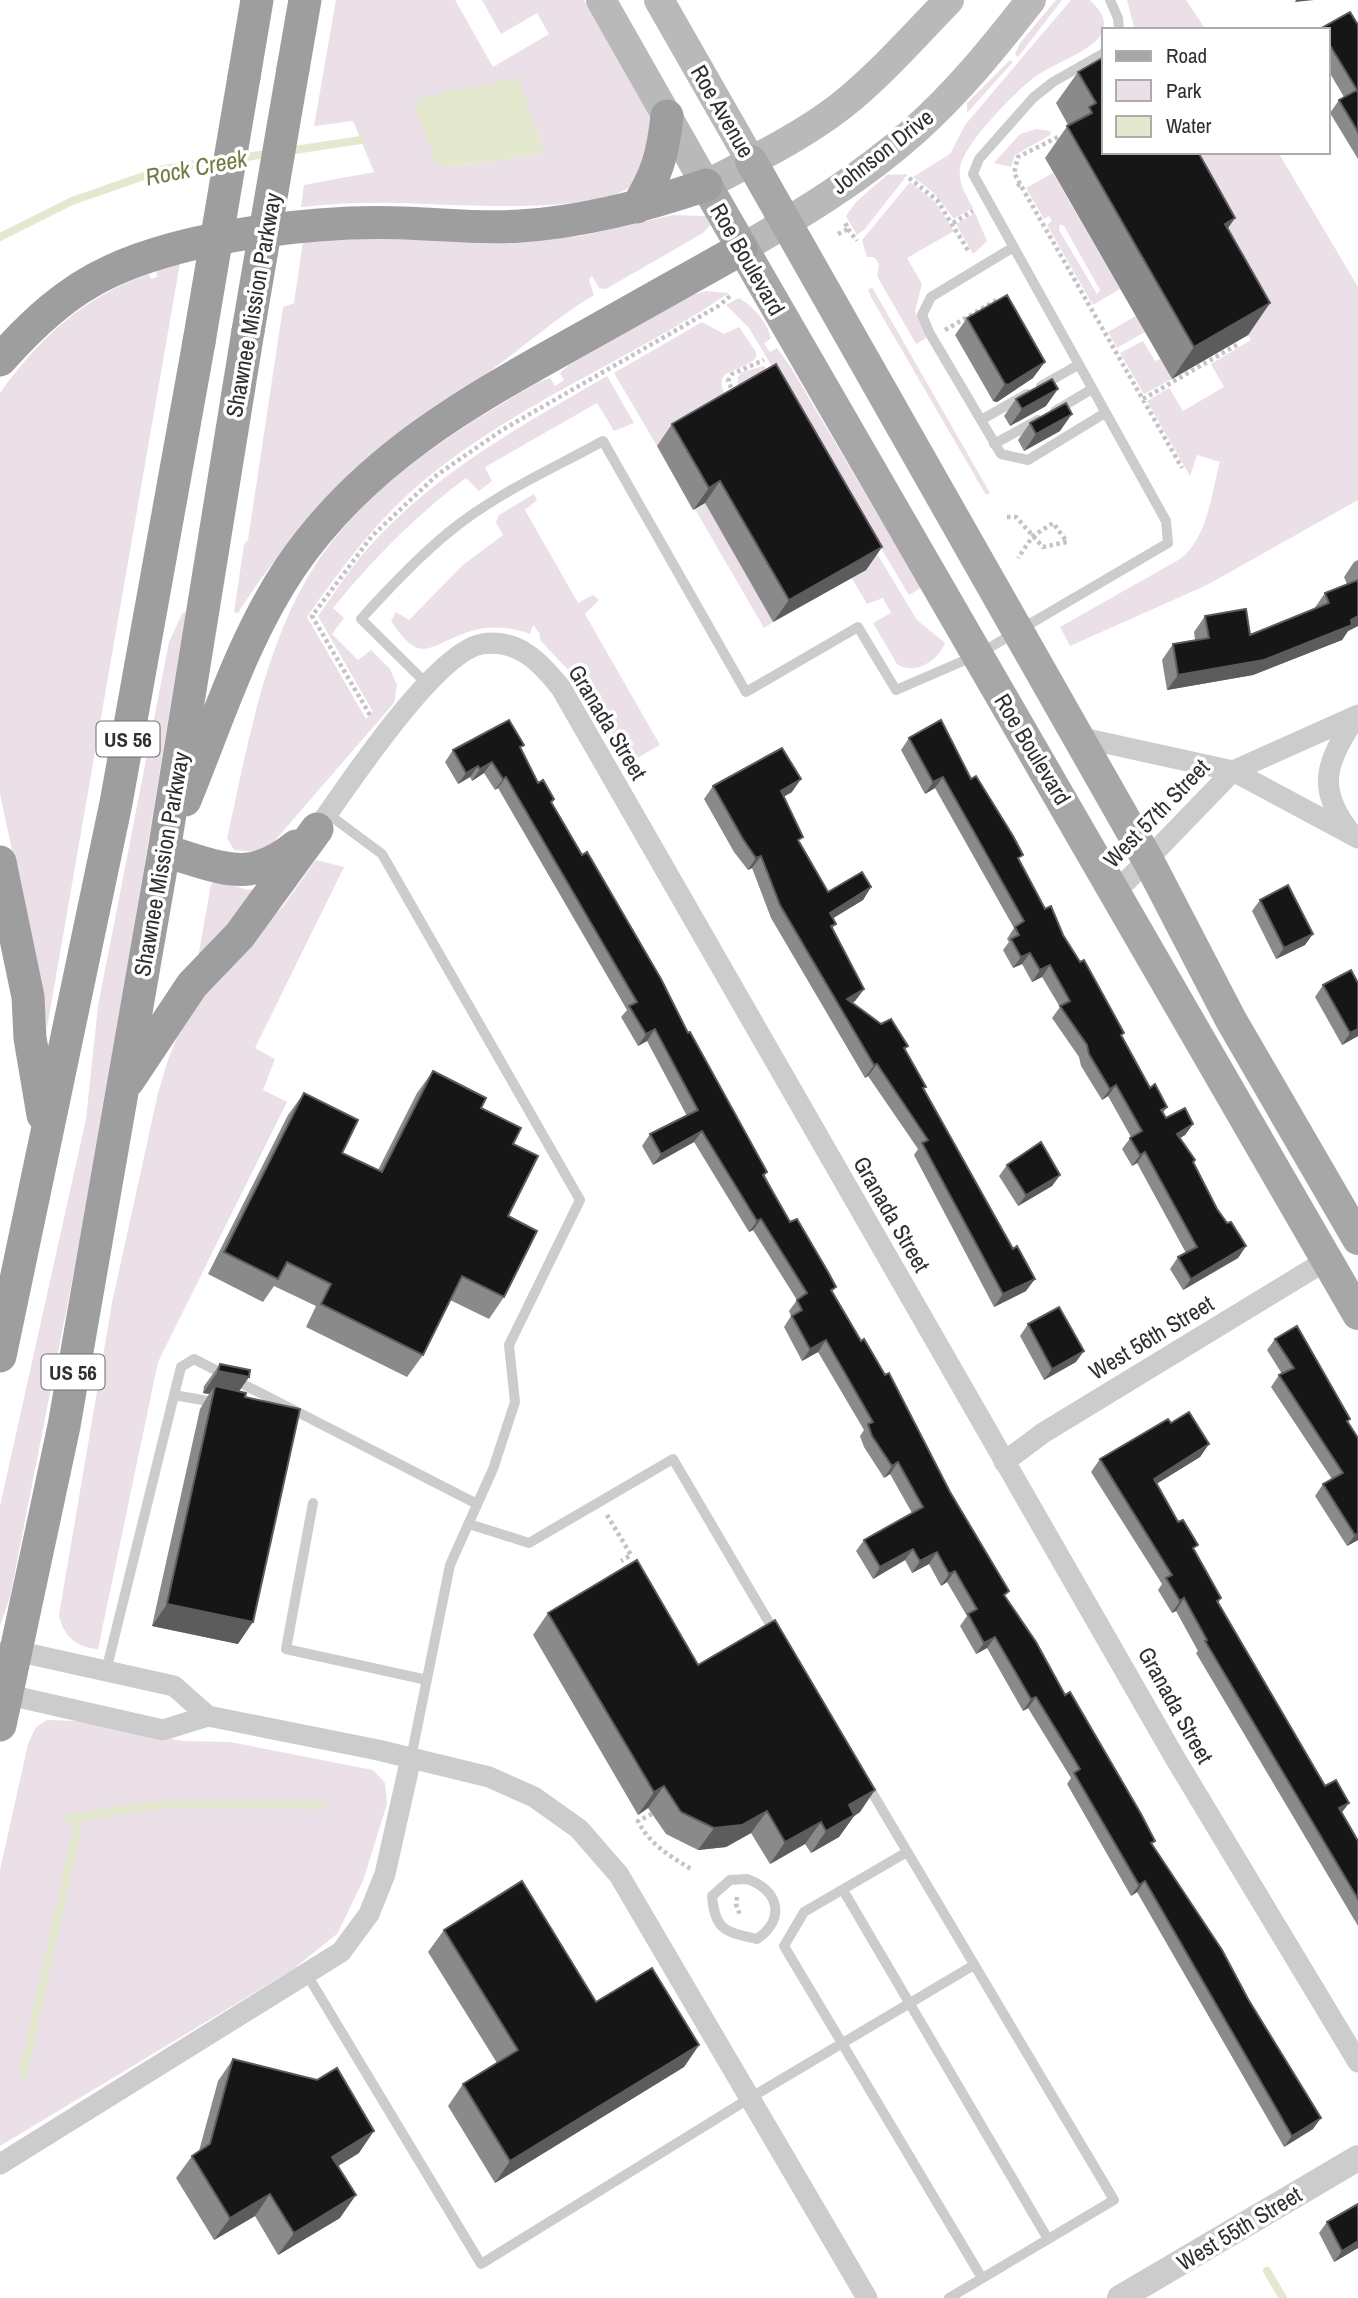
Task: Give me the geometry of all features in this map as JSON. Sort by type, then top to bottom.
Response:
[{"type":"highway","name":"Shawnee Mission Parkway","points":[[2,1344],[116,803],[257,0]]},
{"type":"highway","name":"Shawnee Mission Parkway","points":[[2,1705],[8,1652],[64,1426],[164,851],[248,331],[305,0]]},
{"type":"highway","points":[[637,207],[651,185],[663,157],[667,116]]},
{"type":"highway","points":[[0,360],[33,323],[71,294],[111,271],[190,246],[335,223],[518,227],[637,207],[706,185]]},
{"type":"highway","points":[[323,821],[276,862],[252,870],[237,870],[164,851],[256,627],[290,568],[324,524],[383,465],[424,432],[478,395],[741,249]]},
{"type":"highway","points":[[121,1092],[192,985],[240,935],[323,821]]},
{"type":"highway","points":[[0,862],[28,997],[30,1038],[46,1135]]},
{"type":"main road","points":[[601,0],[706,185],[839,107],[878,73],[948,0]]},
{"type":"main road","name":"Roe Avenue","points":[[659,0],[786,223]]},
{"type":"main road","name":"Johnson Drive","points":[[741,249],[786,223],[913,132],[967,78],[1031,0]]},
{"type":"main road","name":"Roe Boulevard","points":[[706,185],[977,655],[1117,891],[1358,1314]]},
{"type":"main road","name":"Roe Boulevard","points":[[786,223],[1149,862],[1231,1020],[1358,1239]]},
{"type":"street","name":"Granada Street","points":[[323,821],[379,743],[458,654],[482,644],[513,646],[540,662],[561,688],[1188,1781],[1358,2062]]},
{"type":"street","name":"West 57th Street","points":[[1117,891],[1149,862],[1233,771],[1357,715]]},
{"type":"street","points":[[1356,837],[1334,810],[1327,773],[1340,742],[1357,715]]},
{"type":"street","name":"West 57th Street","points":[[1078,737],[1233,771]]},
{"type":"street","points":[[1233,771],[1356,837]]},
{"type":"street","name":"West 56th Street","points":[[1004,1462],[1043,1433],[1327,1259]]},
{"type":"street","points":[[8,1652],[174,1686],[208,1716]]},
{"type":"street","points":[[2,1705],[163,1730],[208,1716],[489,1777],[534,1797],[579,1829],[619,1875],[867,2298]]},
{"type":"street","points":[[0,2164],[341,1952],[369,1914],[385,1874],[411,1758]]},
{"type":"street","name":"West 55th Street","points":[[1120,2298],[1358,2158]]},
{"type":"lane","points":[[1110,0],[1118,18],[1119,28]]},
{"type":"lane","points":[[428,685],[361,619],[414,563],[451,530],[497,499],[603,441],[747,692],[858,627],[896,690],[977,655],[1168,543],[1166,521],[974,180],[976,164],[1033,98],[1053,82],[1102,54]]},
{"type":"lane","points":[[1012,248],[931,297],[923,309],[924,321],[1000,454],[1028,460],[1105,413]]},
{"type":"lane","points":[[981,420],[1078,365]]},
{"type":"lane","points":[[994,444],[1092,389]]},
{"type":"lane","points":[[323,821],[383,854],[580,1200],[509,1345],[515,1402],[477,1504],[450,1565],[411,1758]]},
{"type":"lane","points":[[106,1671],[181,1367],[194,1359],[477,1504]]},
{"type":"lane","points":[[174,1395],[232,1406]]},
{"type":"lane","points":[[265,1412],[298,1412]]},
{"type":"lane","points":[[469,1524],[529,1543],[673,1459],[782,1645]]},
{"type":"lane","points":[[313,1503],[286,1649],[427,1680]]},
{"type":"lane","points":[[858,1769],[1114,2200],[949,2298]]},
{"type":"lane","points":[[907,1852],[804,1912],[784,1946],[982,2278]]},
{"type":"lane","points":[[740,1879],[763,1884],[774,1900],[776,1916],[769,1930],[757,1939],[750,1937],[722,1927],[714,1918],[712,1896],[730,1880],[740,1879]]},
{"type":"lane","points":[[843,1890],[1048,2239]]},
{"type":"lane","points":[[776,1916],[798,1922]]},
{"type":"lane","points":[[306,1973],[481,2264],[750,2098],[974,1965]]},
{"type":"path","points":[[1060,136],[1018,157],[1014,173],[1182,468]]},
{"type":"path","points":[[909,178],[937,200],[970,252]]},
{"type":"path","points":[[953,223],[974,211]]},
{"type":"path","points":[[844,220],[857,241]]},
{"type":"path","points":[[838,234],[848,229]]},
{"type":"path","points":[[370,715],[312,616],[366,542],[425,485],[473,449],[720,305],[731,295]]},
{"type":"path","points":[[939,334],[997,300],[1003,311]]},
{"type":"path","points":[[1143,399],[1240,343]]},
{"type":"path","points":[[737,400],[728,381],[732,374],[764,360]]},
{"type":"path","points":[[1007,517],[1016,517],[1033,536],[1043,547],[1067,542],[1053,523],[1033,536],[1018,558]]},
{"type":"path","points":[[599,1502],[631,1555],[621,1562]]},
{"type":"path","points":[[652,1814],[638,1821],[644,1833],[666,1854],[691,1869]]},
{"type":"path","points":[[740,1879],[736,1904],[750,1937]]},
{"type":"green space","points":[[336,0],[455,0],[493,67],[549,34],[537,13],[501,34],[482,0],[584,0],[646,107],[655,129],[644,166],[634,184],[616,194],[590,201],[523,206],[377,203],[301,207],[304,185],[374,172],[353,121],[314,126]],"holes":[[[518,78],[545,153],[480,163],[474,167],[474,163],[448,167],[420,98]]]},
{"type":"green space","points":[[1056,0],[1062,0],[1018,57],[1015,55],[1020,43]]},
{"type":"green space","points":[[1071,0],[1090,0],[1093,3],[1104,23],[1098,39],[1030,81],[1006,103],[971,145],[963,158],[960,173],[961,184],[973,208],[954,219],[934,193],[913,177],[950,154],[965,125]]},
{"type":"green space","points":[[1127,0],[1186,0],[1205,28],[1134,28]]},
{"type":"green space","points":[[1010,60],[1013,62],[967,113],[967,103]]},
{"type":"green space","points":[[1036,129],[1051,131],[1050,135],[1015,155],[1011,167],[994,163],[1020,134]]},
{"type":"green space","points":[[1155,154],[1279,154],[1358,287],[1358,500],[1207,585],[1070,646],[1060,627],[1180,559],[1203,528],[1220,462],[1197,455],[1190,476],[1147,401],[1169,388],[1183,411],[1224,387],[1211,364],[1251,340],[1203,256]]},
{"type":"green space","points":[[1053,173],[1120,289],[1093,305],[1047,225],[1052,221],[1049,216],[1044,219],[1026,188]],"holes":[[[1060,224],[1064,226],[1100,290],[1097,294],[1059,230]]]},
{"type":"green space","points":[[908,174],[865,229],[857,235],[846,216],[856,202],[887,175]]},
{"type":"green space","points":[[910,182],[935,202],[954,231],[907,258],[922,284],[915,311],[926,338],[916,344],[877,276],[879,264],[874,257],[867,257],[862,240]]},
{"type":"green space","points":[[975,213],[987,241],[973,254],[956,224]]},
{"type":"green space","points":[[673,215],[706,216],[710,225],[703,233],[606,289],[599,288],[592,276],[589,280],[594,295],[482,377],[423,415],[366,463],[296,535],[238,613],[234,612],[244,545],[248,540],[283,307],[294,303],[303,241],[326,238],[514,242],[581,236]]},
{"type":"green space","points":[[180,263],[47,1028],[41,985],[0,794],[0,393],[47,337],[84,307],[126,283],[149,274],[151,279],[157,277],[156,271]]},
{"type":"green space","points":[[872,287],[990,493],[986,495],[871,297],[868,290]]},
{"type":"green space","points":[[706,291],[729,293],[468,447],[414,489],[364,540],[307,617],[366,719],[373,712],[318,616],[369,547],[395,520],[451,473],[512,432],[607,376],[634,423],[614,431],[597,403],[485,467],[492,481],[479,491],[466,478],[429,507],[363,572],[333,608],[344,618],[332,634],[358,660],[371,650],[390,669],[397,685],[394,703],[271,845],[259,852],[234,850],[227,838],[249,737],[268,670],[293,605],[330,544],[382,489],[443,442],[539,382],[550,378],[555,386],[564,380],[560,373],[569,365],[692,295]]},
{"type":"green space","points":[[739,298],[763,320],[771,338],[764,344],[770,352],[777,348],[790,366],[921,588],[909,595],[749,328],[726,305]]},
{"type":"green space","points":[[1136,316],[1145,332],[1117,348],[1108,332]]},
{"type":"green space","points":[[702,322],[724,334],[739,327],[756,352],[756,358],[723,378],[724,392],[730,404],[657,446],[614,373]]},
{"type":"green space","points":[[1143,341],[1155,361],[1160,359],[1172,379],[1144,394],[1120,353]]},
{"type":"green space","points":[[764,366],[917,620],[945,643],[937,656],[925,665],[911,668],[897,664],[873,623],[891,613],[883,598],[867,604],[738,384],[738,377],[742,372]]},
{"type":"green space","points":[[534,494],[537,500],[525,510],[578,603],[593,595],[599,600],[585,614],[660,745],[623,766],[569,671],[540,640],[540,634],[533,625],[530,634],[506,628],[481,629],[425,649],[410,644],[391,621],[396,612],[409,620],[463,565],[503,535],[496,522],[499,515]]},
{"type":"green space","points":[[705,503],[773,622],[764,628],[695,509]]},
{"type":"green space","points":[[186,611],[97,1154],[10,1597],[0,1626],[0,1506],[86,1119],[98,1006],[169,642]]},
{"type":"green space","points":[[316,860],[344,867],[255,1048],[275,1059],[263,1090],[287,1102],[158,1362],[98,1649],[90,1648],[72,1640],[59,1615],[112,1303],[158,1093],[178,1035],[203,994],[284,905]]},
{"type":"green space","points":[[217,881],[248,890],[275,884],[198,958],[211,884]]},
{"type":"green space","points":[[47,1720],[78,1721],[182,1741],[230,1742],[373,1770],[385,1783],[387,1804],[363,1881],[337,1934],[292,1970],[0,2146],[0,1870],[28,1744],[36,1727]]},
{"type":"water","points":[[518,77],[545,153],[480,163],[474,167],[473,163],[448,167],[436,162],[415,109],[420,98],[447,92],[447,89],[452,88],[453,91]]},
{"type":"building","points":[[1350,12],[1358,25],[1358,132],[1339,100],[1357,90],[1330,45],[1330,28],[1322,28]]},
{"type":"building","points":[[1102,58],[1102,154],[1199,154],[1235,218],[1225,224],[1270,303],[1194,347],[1067,126],[1092,113],[1089,107],[1096,103],[1078,72]]},
{"type":"building","points":[[1007,295],[1045,362],[1008,385],[967,318]]},
{"type":"building","points":[[776,364],[882,547],[789,600],[720,481],[709,488],[672,424]]},
{"type":"building","points":[[1052,379],[1058,389],[1022,409],[1016,399]]},
{"type":"building","points":[[1066,403],[1072,414],[1036,434],[1030,423]]},
{"type":"building","points":[[1358,580],[1358,616],[1351,620],[1352,625],[1264,660],[1178,675],[1173,644],[1209,638],[1205,616],[1246,609],[1250,635],[1329,603],[1325,593]]},
{"type":"building","points":[[509,720],[524,745],[520,747],[538,783],[543,780],[554,799],[551,802],[582,855],[587,852],[661,979],[688,1033],[690,1032],[767,1172],[763,1175],[790,1222],[797,1219],[836,1287],[831,1290],[861,1341],[864,1339],[885,1375],[889,1373],[950,1492],[1009,1591],[1004,1595],[1036,1642],[1065,1695],[1070,1692],[1141,1814],[1155,1841],[1151,1843],[1222,1950],[1248,1999],[1321,2118],[1292,2136],[1145,1881],[1139,1885],[1074,1773],[1080,1769],[1036,1697],[1031,1699],[995,1637],[984,1643],[968,1614],[977,1609],[955,1571],[949,1574],[937,1552],[920,1561],[913,1549],[880,1567],[864,1540],[923,1507],[898,1462],[892,1466],[872,1436],[868,1424],[873,1422],[826,1340],[810,1349],[792,1316],[802,1310],[797,1300],[807,1293],[761,1219],[757,1221],[702,1131],[661,1154],[650,1134],[698,1110],[655,1029],[646,1034],[629,1006],[637,1002],[506,777],[503,779],[492,762],[466,773],[453,750]]},
{"type":"building","points":[[941,720],[971,779],[976,776],[1013,836],[1023,855],[1018,858],[1045,909],[1051,906],[1063,935],[1080,962],[1084,960],[1150,1088],[1155,1084],[1167,1107],[1161,1110],[1166,1118],[1185,1108],[1193,1124],[1177,1134],[1195,1160],[1193,1162],[1217,1209],[1227,1223],[1231,1222],[1246,1246],[1191,1279],[1178,1257],[1197,1247],[1145,1152],[1140,1155],[1130,1138],[1142,1131],[1116,1085],[1110,1089],[1089,1054],[1087,1045],[1060,1006],[1070,1001],[1050,965],[1040,970],[1030,953],[1021,957],[1011,939],[1019,935],[1015,927],[1024,921],[943,777],[933,782],[909,738]]},
{"type":"building","points":[[782,748],[801,779],[781,791],[803,837],[798,840],[828,892],[862,872],[871,887],[830,913],[836,924],[831,926],[864,989],[847,999],[881,1024],[891,1019],[908,1046],[904,1048],[926,1087],[923,1088],[1013,1249],[1017,1246],[1035,1279],[1003,1294],[922,1143],[928,1140],[877,1064],[874,1065],[780,905],[761,856],[756,858],[713,786]]},
{"type":"building","points":[[1288,885],[1313,934],[1284,948],[1260,900]]},
{"type":"building","points":[[1351,970],[1358,983],[1358,1029],[1350,1033],[1323,985]]},
{"type":"building","points":[[433,1071],[486,1098],[481,1108],[521,1128],[513,1144],[538,1156],[508,1216],[537,1231],[504,1297],[462,1276],[423,1355],[321,1304],[331,1284],[287,1262],[278,1279],[224,1252],[304,1093],[358,1120],[342,1153],[382,1172]]},
{"type":"building","points":[[1041,1142],[1060,1175],[1026,1195],[1007,1165]]},
{"type":"building","points":[[1059,1307],[1084,1351],[1052,1369],[1028,1324]]},
{"type":"building","points":[[1297,1326],[1358,1438],[1358,1533],[1355,1535],[1323,1484],[1343,1473],[1279,1375],[1294,1368],[1275,1339]]},
{"type":"building","points":[[220,1364],[250,1370],[249,1377],[218,1371]]},
{"type":"building","points":[[215,1386],[246,1393],[245,1397],[300,1409],[253,1622],[167,1604]]},
{"type":"building","points":[[1189,1412],[1209,1444],[1154,1479],[1178,1522],[1183,1520],[1198,1545],[1193,1548],[1221,1598],[1217,1601],[1325,1786],[1336,1780],[1349,1803],[1339,1808],[1358,1841],[1358,1899],[1205,1641],[1207,1640],[1184,1598],[1180,1601],[1166,1578],[1172,1575],[1100,1459],[1168,1419],[1171,1423]]},
{"type":"building","points":[[637,1560],[698,1665],[775,1620],[875,1790],[849,1805],[854,1815],[826,1831],[821,1822],[785,1842],[767,1811],[742,1825],[714,1828],[681,1812],[664,1786],[654,1792],[548,1613]]},
{"type":"building","points":[[522,1881],[596,2002],[652,1968],[699,2045],[510,2161],[463,2084],[518,2050],[444,1930]]},
{"type":"building","points":[[233,2059],[317,2080],[337,2068],[374,2131],[332,2157],[356,2195],[294,2233],[270,2194],[230,2218],[192,2156],[210,2144]]},
{"type":"building","points":[[1358,2204],[1358,2241],[1342,2251],[1327,2222]]},
{"type":"waterway","name":"Rock Creek","points":[[288,151],[361,140]]},
{"type":"waterway","name":"Rock Creek","points":[[240,158],[272,153]]},
{"type":"waterway","name":"Rock Creek","points":[[0,237],[72,201],[164,169],[223,160]]},
{"type":"waterway","points":[[68,1818],[165,1804],[321,1805]]},
{"type":"waterway","points":[[23,2075],[80,1816]]},
{"type":"waterway","points":[[1267,2271],[1283,2298]]}]
